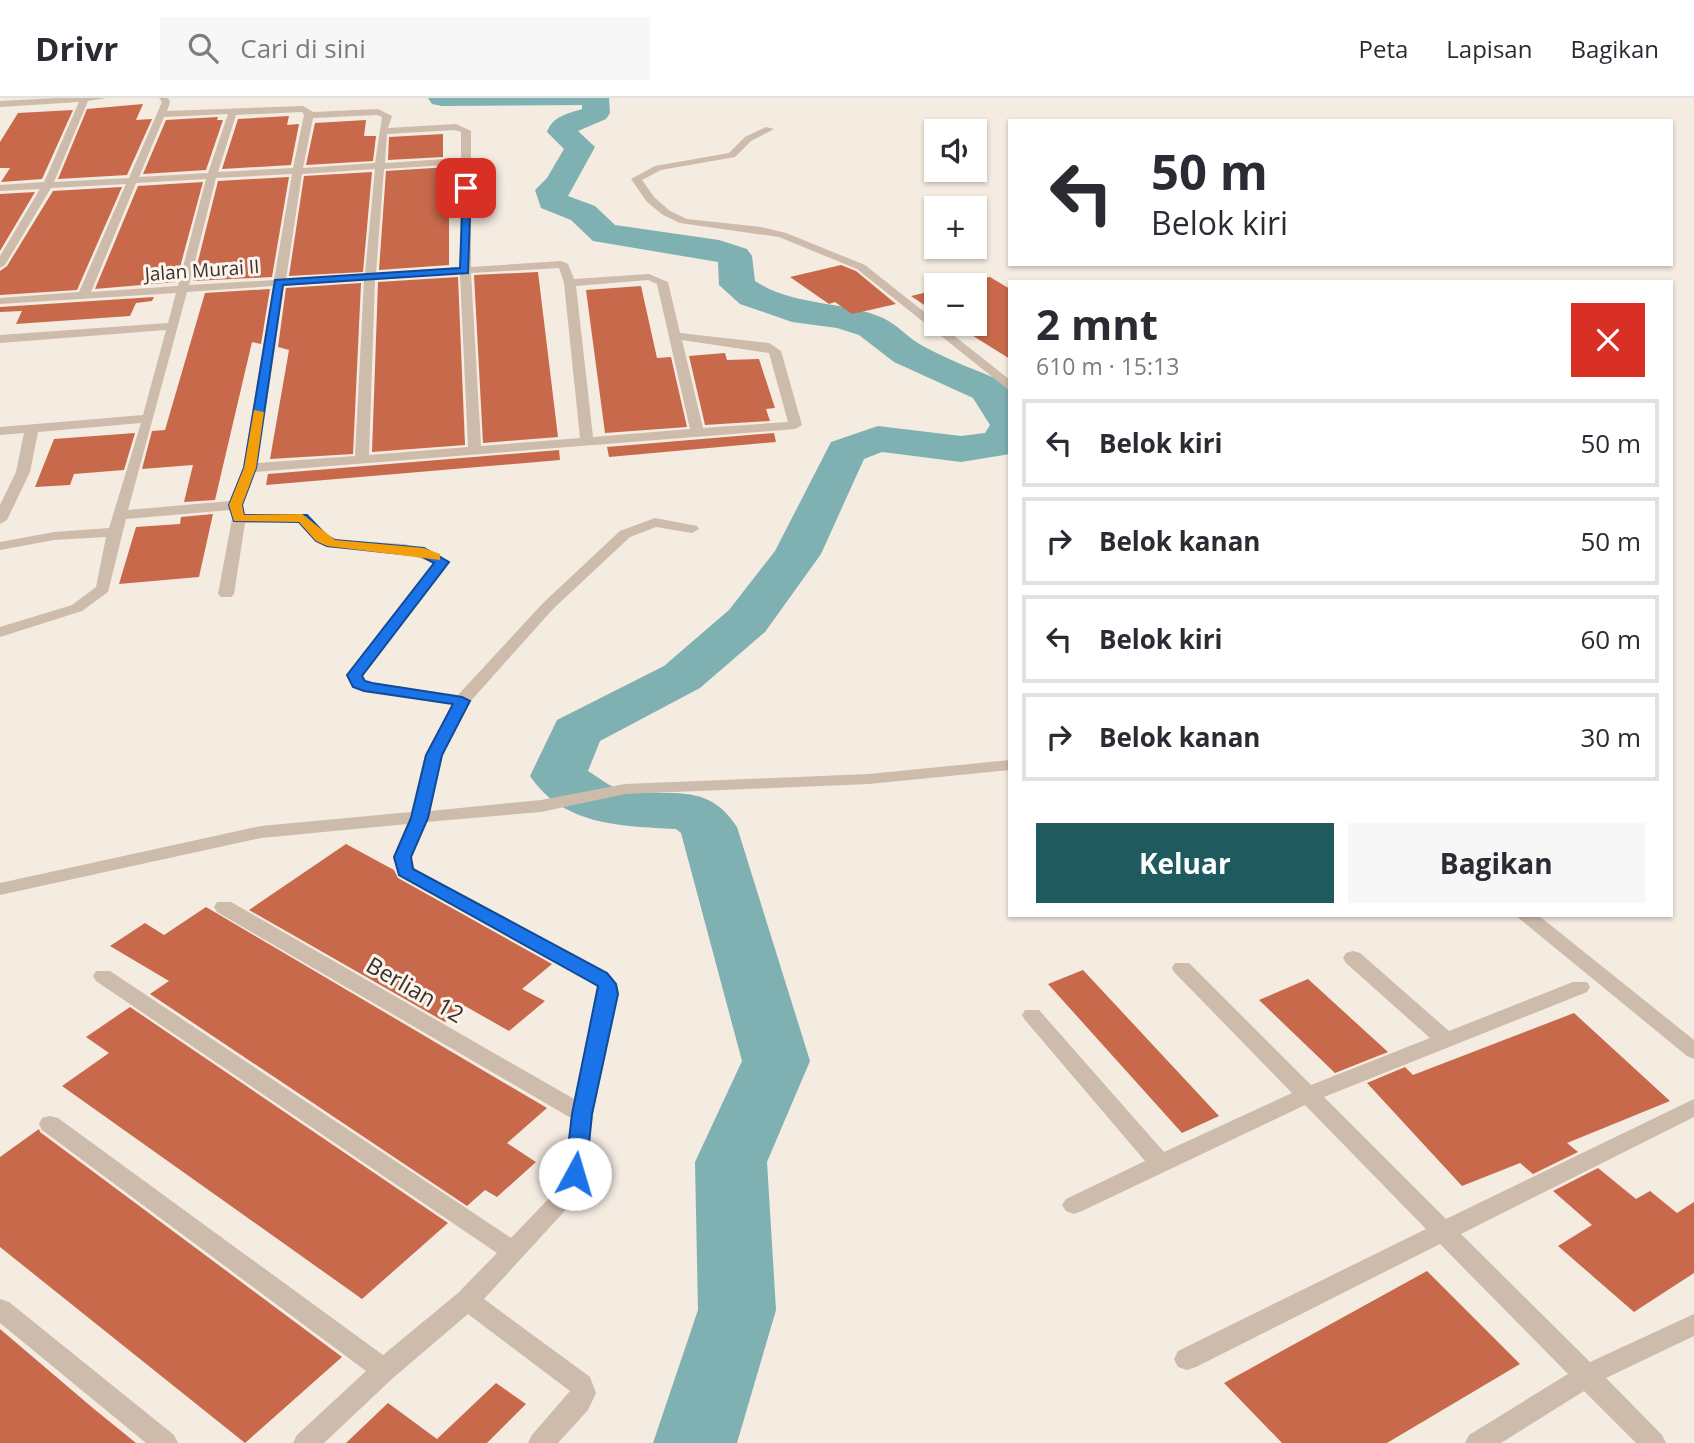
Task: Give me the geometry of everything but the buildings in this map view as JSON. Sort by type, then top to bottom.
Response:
[{"type":"street","points":[[0,118],[7,102],[102,98]]},
{"type":"street","points":[[83,296],[166,102],[163,98]]},
{"type":"street","points":[[0,265],[47,186],[85,99]]},
{"type":"street","points":[[160,114],[303,109],[308,111],[309,116],[297,171],[250,468],[237,512],[226,594]]},
{"type":"street","points":[[309,116],[383,112],[387,116],[379,166],[370,275],[362,460]]},
{"type":"street","points":[[0,632],[77,608],[103,589],[110,548],[149,418],[212,175],[232,113]]},
{"type":"street","points":[[383,131],[463,128],[467,161],[465,270],[475,450]]},
{"type":"street","points":[[769,128],[748,139],[732,155],[658,168],[636,179],[645,194],[659,207],[681,220],[705,228],[770,232],[861,267],[937,325],[1008,385]]},
{"type":"street","points":[[0,188],[467,161]]},
{"type":"street","name":"Jalan Murai II","points":[[0,301],[561,264],[570,283]]},
{"type":"street","points":[[587,441],[570,283],[659,279],[662,282],[696,430]]},
{"type":"street","points":[[0,338],[172,326]]},
{"type":"street","points":[[250,468],[696,430],[794,425],[775,351],[769,347],[676,336]]},
{"type":"street","points":[[0,431],[149,418]]},
{"type":"street","points":[[0,520],[23,472],[32,428]]},
{"type":"street","points":[[121,515],[237,512],[302,518],[321,538],[332,544],[424,552],[439,558],[442,562],[439,567],[394,620],[355,675],[358,684],[370,688],[462,701]]},
{"type":"street","points":[[306,1443],[384,1370],[467,1300],[571,1186],[575,1174],[582,1114],[608,994],[607,984],[405,872],[402,857],[419,818],[437,747],[462,701],[548,606],[625,534],[654,522],[692,528]]},
{"type":"street","points":[[0,546],[54,536],[116,532]]},
{"type":"street","points":[[0,889],[261,832],[541,806],[625,789],[869,779],[1008,765]]},
{"type":"street","name":"Berlian 12","points":[[224,907],[582,1114]]},
{"type":"street","points":[[1527,917],[1694,1051]]},
{"type":"street","points":[[1353,958],[1446,1040]]},
{"type":"street","points":[[1182,968],[1653,1443]]},
{"type":"street","points":[[103,976],[511,1250]]},
{"type":"street","points":[[1074,1205],[1307,1095],[1580,987]]},
{"type":"street","points":[[1032,1015],[1161,1164]]},
{"type":"street","points":[[1187,1359],[1694,1107]]},
{"type":"street","points":[[50,1124],[384,1370]]},
{"type":"street","points":[[467,1300],[581,1385],[583,1393],[579,1402],[541,1443]]},
{"type":"street","points":[[0,1309],[165,1443]]},
{"type":"street","points":[[1478,1443],[1586,1376],[1694,1324]]},
{"type":"waterway","points":[[442,98],[570,98]]},
{"type":"waterway","points":[[588,98],[596,100],[596,113],[564,126],[562,132],[580,147],[560,184],[551,190],[553,201],[583,213],[605,234],[719,250],[735,256],[737,285],[753,296],[805,314],[842,317],[872,327],[908,354],[988,390],[1008,421]]},
{"type":"waterway","points":[[695,1443],[737,1310],[731,1162],[776,1061],[708,827],[692,812],[606,807],[558,776],[576,732],[682,677],[747,621],[797,554],[846,451],[878,439],[961,449],[1001,443],[1008,430]]},
{"type":"slow traffic","points":[[258,412],[250,468],[236,505],[239,519],[302,518],[306,519],[321,538],[332,544],[424,552],[435,557]]},
{"type":"route","points":[[466,188],[465,270],[279,282],[250,468],[236,505],[239,519],[302,518],[306,519],[321,538],[332,544],[424,552],[442,562],[394,620],[355,675],[358,684],[370,688],[462,701],[434,755],[419,818],[402,857],[405,872],[607,984],[608,994],[582,1114],[575,1174]]}]
